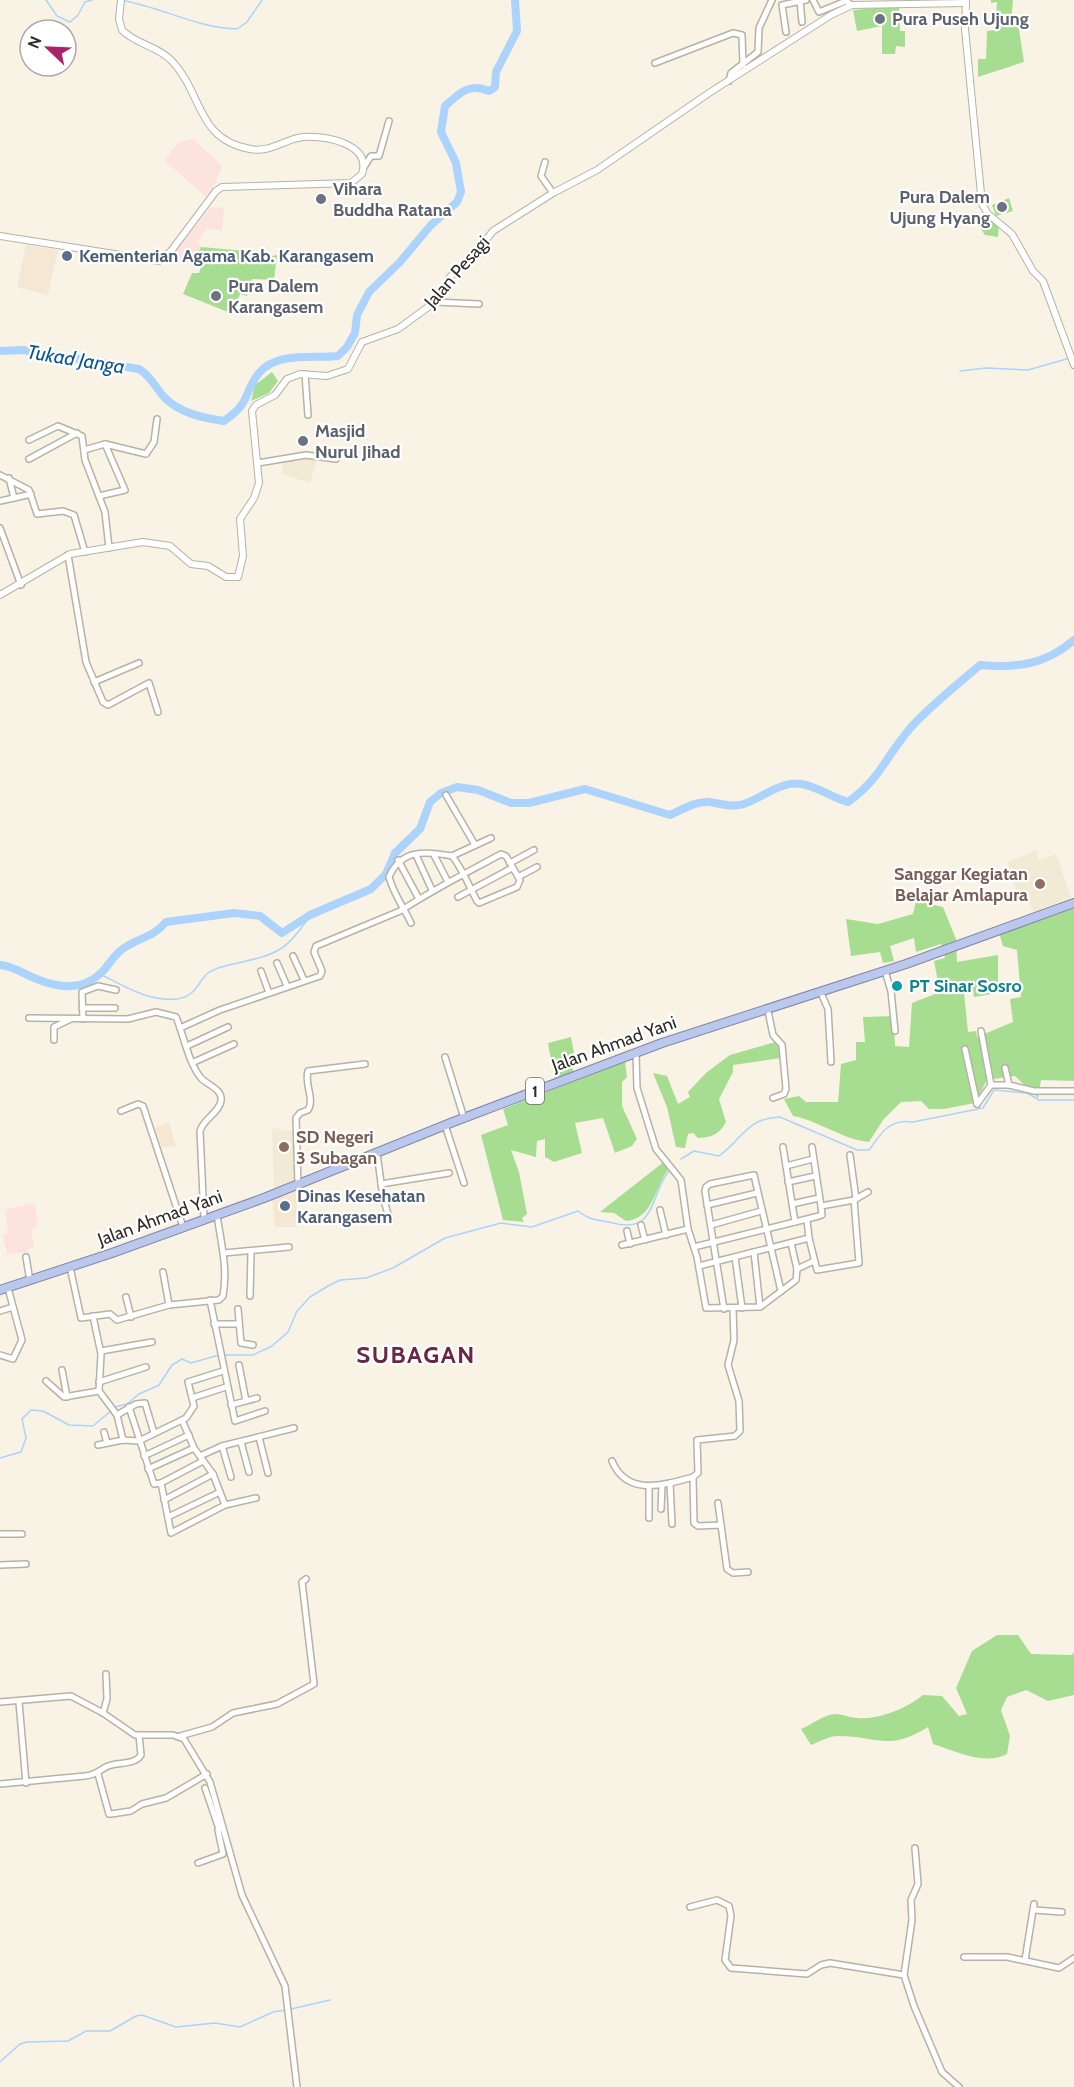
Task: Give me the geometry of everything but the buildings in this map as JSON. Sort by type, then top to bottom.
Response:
[{"type":"highway","name":"Jalan Ahmad Yani","points":[[4,1289],[217,1215],[445,1125],[636,1054],[885,971],[1074,903]]},
{"type":"street","points":[[121,0],[120,19],[125,33],[171,60],[211,129],[221,138],[254,150],[265,150],[303,137],[337,142],[357,149],[364,167]]},
{"type":"street","points":[[729,81],[729,74],[758,52],[759,28],[772,0]]},
{"type":"street","points":[[813,0],[819,12],[846,1],[852,5],[966,2],[968,61],[982,204],[988,214],[1012,234],[1033,271],[1043,281],[1073,364]]},
{"type":"street","points":[[786,32],[782,5],[803,1],[802,22]]},
{"type":"street","name":"Jalan Pesagi","points":[[0,595],[21,585],[68,555],[143,542],[176,550],[191,564],[208,566],[226,577],[238,577],[243,556],[240,519],[258,490],[258,463],[252,409],[275,394],[285,380],[305,374],[321,377],[348,369],[362,342],[398,328],[435,302],[450,278],[476,253],[489,235],[553,193],[597,170],[823,20],[852,5]]},
{"type":"street","points":[[655,63],[733,33],[742,35],[743,65]]},
{"type":"street","points":[[0,236],[159,261],[171,251],[216,191],[222,187],[351,183],[359,178],[371,156],[379,156],[389,121]]},
{"type":"street","points":[[545,162],[541,176],[553,193]]},
{"type":"street","points":[[435,302],[479,304]]},
{"type":"street","points":[[305,374],[308,415]]},
{"type":"street","points":[[84,450],[105,444],[147,454],[154,442],[157,419]]},
{"type":"street","points":[[29,440],[58,426],[84,438],[85,460],[107,523],[109,548]]},
{"type":"street","points":[[29,459],[77,433]]},
{"type":"street","points":[[99,496],[126,490],[105,444]]},
{"type":"street","points":[[258,463],[306,455],[336,459]]},
{"type":"street","points":[[0,475],[26,487],[31,494],[37,514],[63,512],[74,515],[85,552]]},
{"type":"street","points":[[9,478],[14,498]]},
{"type":"street","points":[[0,501],[31,494]]},
{"type":"street","points":[[0,528],[21,585]]},
{"type":"street","points":[[68,555],[86,662],[103,702],[108,705],[145,684],[150,684],[158,712]]},
{"type":"street","points":[[94,682],[139,663]]},
{"type":"street","points":[[446,795],[475,845]]},
{"type":"street","points":[[411,923],[388,878],[399,860],[407,855],[452,856],[491,838]]},
{"type":"street","points":[[458,897],[534,850]]},
{"type":"street","points":[[180,1028],[220,1010],[322,974],[314,952],[316,946],[405,908],[432,890],[462,874],[501,854],[505,855],[521,882],[482,903],[477,902],[471,890],[462,874],[452,856]]},
{"type":"street","points":[[416,855],[432,890]]},
{"type":"street","points":[[434,855],[447,882]]},
{"type":"street","points":[[399,860],[419,899]]},
{"type":"street","points":[[518,877],[537,867]]},
{"type":"street","points":[[293,956],[304,980]]},
{"type":"street","points":[[277,963],[287,986]]},
{"type":"street","points":[[261,971],[269,993]]},
{"type":"street","points":[[885,971],[891,991],[895,1031]]},
{"type":"street","points":[[83,1019],[82,992],[98,986],[116,990]]},
{"type":"street","points":[[821,993],[828,1009],[831,1062]]},
{"type":"street","points":[[82,1008],[115,1008]]},
{"type":"street","points":[[768,1011],[774,1035],[782,1042],[786,1089],[784,1094],[773,1098]]},
{"type":"street","points":[[29,1018],[128,1019],[165,1013],[176,1017],[200,1076],[218,1092],[221,1099],[219,1107],[203,1124],[200,1131],[204,1219]]},
{"type":"street","points":[[54,1040],[54,1027],[73,1018]]},
{"type":"street","points":[[187,1046],[228,1027]]},
{"type":"street","points":[[965,1049],[977,1104],[991,1085],[981,1031]]},
{"type":"street","points":[[194,1062],[234,1044]]},
{"type":"street","points":[[636,1054],[637,1088],[656,1149],[681,1180],[688,1229],[699,1266],[706,1308],[724,1310],[760,1307],[796,1280],[791,1243]]},
{"type":"street","points":[[445,1057],[464,1118]]},
{"type":"street","points":[[298,1184],[296,1118],[300,1113],[308,1110],[311,1105],[308,1071],[365,1064]]},
{"type":"street","points":[[1005,1068],[1009,1085]]},
{"type":"street","points":[[991,1085],[1009,1085],[1034,1091],[1074,1091]]},
{"type":"street","points":[[121,1111],[138,1104],[143,1106],[183,1227]]},
{"type":"street","points":[[445,1125],[464,1183]]},
{"type":"street","points":[[783,1147],[795,1222]]},
{"type":"street","points":[[694,1247],[821,1216],[812,1147]]},
{"type":"street","points":[[377,1153],[381,1184],[390,1220]]},
{"type":"street","points":[[807,1220],[815,1269],[860,1263],[850,1155]]},
{"type":"street","points":[[786,1166],[813,1159]]},
{"type":"street","points":[[381,1184],[449,1173]]},
{"type":"street","points":[[724,1310],[706,1187],[748,1174],[754,1175],[781,1291]]},
{"type":"street","points":[[788,1182],[815,1176]]},
{"type":"street","points":[[820,1206],[855,1199],[868,1192]]},
{"type":"street","points":[[707,1205],[757,1193]]},
{"type":"street","points":[[792,1204],[819,1198]]},
{"type":"street","points":[[660,1210],[666,1235]]},
{"type":"street","points":[[711,1225],[761,1211]]},
{"type":"street","points":[[70,1267],[81,1318],[111,1314],[117,1320],[169,1305],[210,1300],[223,1296],[224,1253],[217,1215]]},
{"type":"street","points":[[641,1225],[645,1240]]},
{"type":"street","points":[[622,1245],[688,1229]]},
{"type":"street","points":[[627,1231],[630,1244]]},
{"type":"street","points":[[699,1266],[809,1238]]},
{"type":"street","points":[[224,1253],[289,1247]]},
{"type":"street","points":[[250,1296],[251,1251]]},
{"type":"street","points":[[754,1252],[760,1307]]},
{"type":"street","points":[[26,1257],[30,1281]]},
{"type":"street","points":[[735,1257],[742,1308]]},
{"type":"street","points":[[796,1269],[814,1262]]},
{"type":"street","points":[[163,1272],[169,1305]]},
{"type":"street","points":[[0,1355],[13,1359],[22,1342],[4,1289]]},
{"type":"street","points":[[126,1297],[131,1317]]},
{"type":"street","points":[[210,1300],[226,1387],[235,1421],[266,1411]]},
{"type":"street","points":[[0,1311],[12,1307]]},
{"type":"street","points":[[238,1309],[241,1344],[253,1345]]},
{"type":"street","points":[[612,1461],[621,1476],[638,1485],[649,1487],[693,1478],[698,1473],[697,1440],[735,1436],[740,1431],[739,1401],[728,1365],[734,1340],[733,1309]]},
{"type":"street","points":[[93,1316],[101,1351],[99,1391],[116,1415],[123,1440]]},
{"type":"street","points":[[214,1324],[239,1324]]},
{"type":"street","points":[[101,1351],[152,1342]]},
{"type":"street","points":[[239,1365],[246,1401]]},
{"type":"street","points":[[99,1382],[146,1367]]},
{"type":"street","points":[[62,1370],[67,1397]]},
{"type":"street","points":[[98,1445],[123,1440],[139,1441],[182,1420],[194,1410],[188,1382],[223,1371]]},
{"type":"street","points":[[46,1382],[60,1395],[67,1397],[99,1391]]},
{"type":"street","points":[[192,1398],[226,1387]]},
{"type":"street","points":[[231,1405],[257,1398]]},
{"type":"street","points":[[116,1415],[139,1402],[145,1403],[154,1433]]},
{"type":"street","points":[[129,1407],[154,1484],[161,1483],[222,1446],[294,1428]]},
{"type":"street","points":[[182,1420],[194,1448],[213,1474],[225,1505]]},
{"type":"street","points":[[104,1432],[106,1443]]},
{"type":"street","points":[[144,1456],[189,1435]]},
{"type":"street","points":[[259,1437],[268,1473]]},
{"type":"street","points":[[241,1442],[249,1472]]},
{"type":"street","points":[[222,1446],[231,1477]]},
{"type":"street","points":[[148,1469],[194,1448]]},
{"type":"street","points":[[164,1500],[213,1474]]},
{"type":"street","points":[[693,1478],[695,1525],[722,1525]]},
{"type":"street","points":[[161,1483],[171,1533],[225,1505],[256,1498]]},
{"type":"street","points":[[670,1483],[672,1524]]},
{"type":"street","points":[[662,1485],[662,1509]]},
{"type":"street","points":[[649,1487],[649,1518]]},
{"type":"street","points":[[168,1517],[220,1492]]},
{"type":"street","points":[[718,1503],[727,1569],[733,1573],[748,1572]]},
{"type":"street","points":[[0,1534],[22,1534]]},
{"type":"street","points":[[0,1565],[26,1564]]},
{"type":"street","points":[[0,1702],[19,1702],[65,1695],[103,1713],[139,1735],[180,1736],[212,1727],[232,1713],[277,1704],[314,1684],[303,1584],[306,1579]]},
{"type":"street","points":[[103,1713],[107,1699],[106,1674]]},
{"type":"street","points":[[19,1702],[26,1783]]},
{"type":"street","points":[[0,1784],[98,1774],[109,1766],[140,1759],[139,1735]]},
{"type":"street","points":[[180,1736],[207,1774],[220,1829],[223,1854],[198,1863]]},
{"type":"street","points":[[98,1774],[109,1814],[111,1814],[131,1812],[142,1804],[166,1798],[207,1774]]},
{"type":"street","points":[[205,1788],[242,1894],[287,1993],[297,2087]]},
{"type":"street","points":[[915,1848],[918,1884],[911,1900],[912,1920],[904,1975],[914,2006],[942,2072],[959,2087]]},
{"type":"street","points":[[690,1907],[717,1900],[729,1906],[731,1916],[725,1960],[731,1968],[807,1974],[821,1965],[830,1963],[904,1975]]},
{"type":"street","points":[[1024,1960],[1034,1907],[1062,1912]]},
{"type":"street","points":[[964,1957],[1024,1960],[1059,1968],[1074,1958]]},
{"type":"shaded area","points":[[193,139],[222,166],[212,191],[206,197],[164,160],[179,142]]},
{"type":"shaded area","points":[[211,207],[224,208],[222,231],[208,228],[197,241],[201,247],[193,264],[167,260]]},
{"type":"shaded area","points":[[26,245],[58,250],[48,295],[17,287]]},
{"type":"shaded area","points":[[292,454],[318,456],[310,483],[282,474],[283,457]]},
{"type":"shaded area","name":"Sanggar Kegiatan Belajar Amlapura","points":[[1036,850],[1039,860],[1056,854],[1071,897],[1033,912],[1029,901],[1021,904],[1007,863]]},
{"type":"shaded area","points":[[169,1122],[176,1146],[162,1148],[155,1128]]},
{"type":"shaded area","name":"SD Negeri 3 Subagan","points":[[272,1128],[297,1132],[294,1183],[274,1191]]},
{"type":"shaded area","points":[[295,1190],[296,1227],[275,1227],[272,1199]]},
{"type":"shaded area","points":[[35,1203],[38,1226],[31,1229],[34,1247],[28,1249],[29,1256],[25,1257],[24,1252],[7,1255],[3,1234],[8,1233],[5,1210]]},
{"type":"green space","points":[[991,0],[1013,0],[1011,24],[1018,23],[1024,62],[978,77],[978,59],[986,59],[987,31],[995,30],[997,2],[991,3]]},
{"type":"green space","points":[[899,6],[900,31],[905,31],[905,47],[896,46],[895,54],[882,54],[882,26],[857,31],[853,10]]},
{"type":"green space","points":[[1009,198],[1013,211],[996,216],[992,205]]},
{"type":"green space","points":[[988,213],[999,224],[998,237],[985,235],[975,220]]},
{"type":"green space","points":[[201,247],[246,251],[266,257],[277,255],[274,280],[252,279],[247,296],[240,294],[233,314],[183,294],[192,273],[199,273],[201,267],[193,264]]},
{"type":"green space","points":[[272,372],[278,381],[269,393],[251,401],[255,385]]},
{"type":"green space","points":[[916,901],[943,907],[956,939],[957,962],[998,955],[998,993],[974,997],[972,981],[963,983],[968,1032],[976,1031],[977,1037],[1013,1022],[1010,999],[1021,997],[1017,950],[1003,946],[999,933],[1074,907],[1074,1081],[1041,1080],[1038,1098],[1015,1076],[987,1080],[975,1103],[944,1109],[929,1109],[921,1101],[901,1102],[883,1120],[869,1142],[793,1116],[784,1099],[799,1096],[806,1102],[838,1102],[841,1064],[856,1060],[856,1042],[865,1042],[863,1017],[894,1016],[895,1046],[909,1047],[912,1003],[940,992],[934,961],[945,958],[941,944],[916,952],[914,938],[890,946],[894,961],[883,963],[880,952],[851,956],[846,919],[878,924],[913,914]]},
{"type":"green space","points":[[571,1037],[574,1053],[570,1055],[574,1076],[555,1082],[548,1043]]},
{"type":"green space","points":[[779,1041],[780,1058],[733,1065],[733,1072],[719,1099],[726,1122],[721,1130],[703,1138],[698,1138],[693,1133],[688,1134],[685,1148],[676,1147],[667,1107],[653,1073],[667,1076],[678,1104],[690,1097],[688,1092],[707,1072],[730,1055]]},
{"type":"green space","points":[[625,1062],[627,1077],[622,1082],[622,1106],[637,1139],[632,1146],[615,1153],[603,1118],[575,1123],[582,1153],[554,1162],[545,1157],[545,1139],[537,1141],[536,1157],[511,1150],[519,1172],[527,1214],[522,1218],[524,1222],[503,1220],[481,1135],[508,1125],[503,1109]]},
{"type":"green space","points":[[665,1161],[670,1167],[643,1214],[626,1221],[614,1213],[600,1212]]},
{"type":"green space","points":[[997,1635],[1018,1635],[1031,1654],[1072,1655],[1074,1652],[1074,1695],[1048,1701],[1026,1690],[1007,1697],[1001,1710],[1010,1736],[1007,1754],[980,1758],[933,1744],[928,1727],[914,1735],[892,1741],[838,1736],[811,1745],[801,1729],[831,1714],[855,1718],[884,1715],[901,1709],[923,1695],[942,1696],[959,1716],[967,1714],[956,1688],[972,1651]]},
{"type":"waterway","points":[[46,0],[57,16],[70,22],[78,15],[85,2],[92,0]]},
{"type":"waterway","points":[[125,1],[194,22],[237,29],[247,22],[262,0]]},
{"type":"waterway","name":"Tukad Janga","points":[[0,351],[23,350],[139,369],[150,378],[170,403],[184,411],[224,421],[243,403],[259,373],[275,361],[296,357],[338,356],[347,347],[355,333],[357,315],[369,292],[400,262],[431,225],[457,202],[461,192],[456,163],[441,132],[445,106],[470,89],[489,91],[495,87],[496,72],[517,31],[515,0]]},
{"type":"waterway","points":[[960,371],[986,368],[1028,370],[1070,358]]},
{"type":"waterway","points":[[0,965],[52,984],[70,986],[86,983],[94,978],[120,951],[155,932],[166,922],[234,913],[260,916],[282,933],[310,915],[371,889],[386,874],[395,853],[420,829],[430,802],[441,793],[457,787],[478,790],[511,803],[529,803],[585,789],[670,815],[704,802],[744,804],[781,787],[794,784],[813,787],[848,802],[877,775],[914,724],[980,665],[1006,666],[1030,663],[1052,655],[1074,640]]},
{"type":"waterway","points":[[100,974],[147,996],[177,999],[193,992],[211,971],[222,966],[263,957],[281,949],[295,936],[310,915]]},
{"type":"waterway","points":[[681,1159],[694,1151],[719,1156],[745,1131],[759,1121],[769,1118],[780,1117],[857,1150],[869,1150],[887,1128],[898,1122],[913,1122],[983,1108],[994,1090],[1027,1093],[1039,1100],[1074,1100]]},
{"type":"waterway","points":[[224,1355],[253,1355],[272,1346],[288,1332],[297,1311],[310,1297],[340,1280],[366,1278],[393,1268],[445,1238],[501,1223],[532,1227],[578,1211],[595,1220],[628,1225],[638,1223],[651,1209],[670,1170]]},
{"type":"waterway","points":[[115,1407],[127,1404],[139,1394],[159,1385],[172,1365],[182,1359],[191,1363],[219,1355]]},
{"type":"waterway","points":[[0,1458],[21,1452],[26,1438],[22,1419],[31,1410],[43,1411],[69,1425],[93,1426],[112,1410]]},
{"type":"waterway","points":[[291,2009],[330,2000]]},
{"type":"waterway","points":[[0,2062],[20,2044],[68,2041],[86,2031],[110,2031],[136,2016],[142,2015],[176,2027],[215,2023],[240,2027],[273,2012],[286,2010]]},
{"type":"place","name":"Pura Puseh Ujung","points":[[880,19]]},
{"type":"place","name":"Vihara Buddha Ratana","points":[[321,199]]},
{"type":"place","name":"Pura Dalem Ujung Hyang","points":[[1002,207]]},
{"type":"place","name":"Kementerian Agama Kab. Karangasem","points":[[67,256]]},
{"type":"place","name":"Pura Dalem Karangasem","points":[[216,296]]},
{"type":"place","name":"Masjid Nurul Jihad","points":[[303,441]]},
{"type":"place","name":"Sanggar Kegiatan Belajar Amlapura","points":[[1040,884]]},
{"type":"place","name":"PT Sinar Sosro","points":[[897,986]]},
{"type":"place","name":"SD Negeri 3 Subagan","points":[[284,1147]]},
{"type":"place","name":"Dinas Kesehatan Karangasem","points":[[285,1206]]},
{"type":"district","name":"SUBAGAN","points":[[416,1355]]}]
